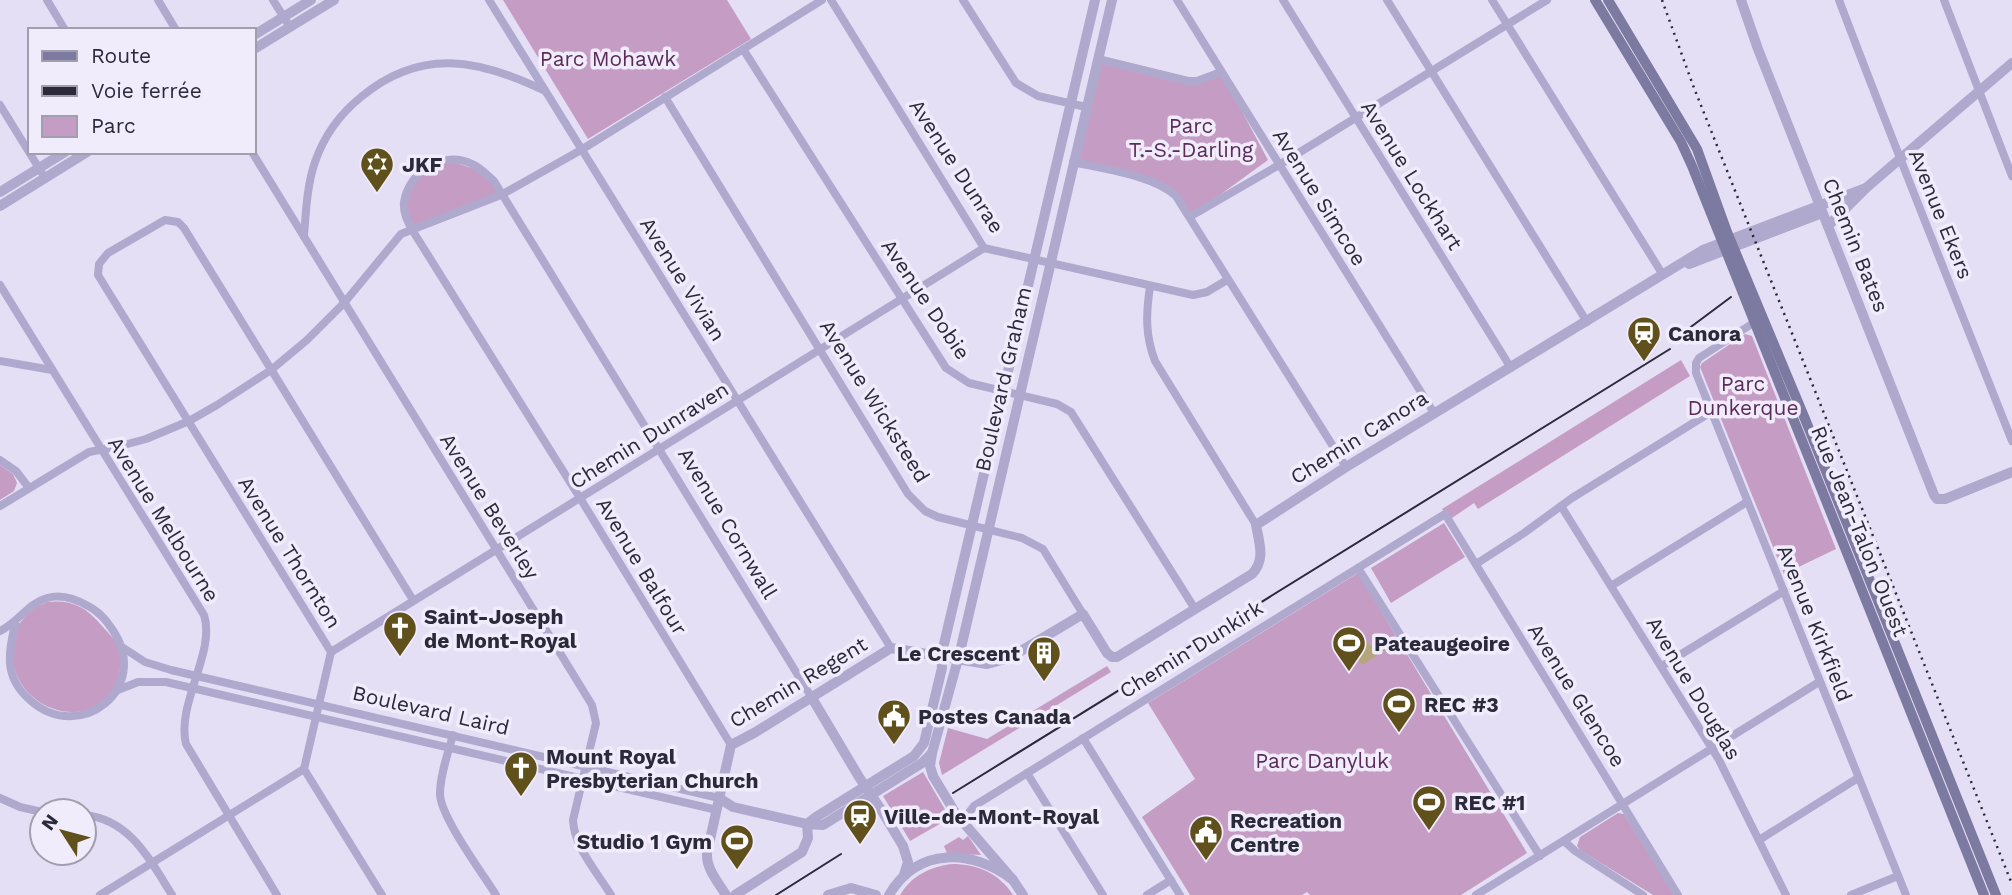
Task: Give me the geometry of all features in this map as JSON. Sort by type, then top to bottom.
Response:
[{"type":"main road","name":"Rue Jean-Talon Ouest","points":[[1595,0],[1684,147],[1728,244],[1996,895]]},
{"type":"main road","name":"Rue Jean-Talon Ouest","points":[[1608,0],[1693,141],[1728,244]]},
{"type":"main road","name":"Rue Jean-Talon Ouest","points":[[1759,320],[1984,895]]},
{"type":"street","points":[[47,0],[64,28]]},
{"type":"street","points":[[158,0],[175,28]]},
{"type":"street","points":[[273,0],[290,27]]},
{"type":"street","points":[[256,34],[311,0]]},
{"type":"street","points":[[256,49],[334,0]]},
{"type":"street","name":"Avenue Vivian","points":[[489,0],[891,648]]},
{"type":"street","points":[[0,506],[89,452],[134,443],[189,421],[271,370],[307,340],[344,303],[394,242],[411,229],[502,195],[822,0]]},
{"type":"street","name":"Avenue Dunrae","points":[[831,0],[984,248],[1193,295],[1207,292],[1227,281]]},
{"type":"street","points":[[963,0],[1016,83],[1038,96],[1086,107]]},
{"type":"street","name":"Boulevard Graham","points":[[918,760],[942,668],[942,657],[1095,0]]},
{"type":"street","name":"Boulevard Graham","points":[[918,760],[932,753],[957,660],[1112,0]]},
{"type":"street","name":"Avenue Simcoe","points":[[1177,0],[1434,413]]},
{"type":"street","name":"Avenue Lockhart","points":[[1283,0],[1511,368]]},
{"type":"street","points":[[1387,0],[1587,322]]},
{"type":"street","points":[[1492,0],[1663,275]]},
{"type":"street","points":[[1191,216],[1356,119],[1547,0]]},
{"type":"street","name":"Chemin Bates","points":[[1741,0],[1934,495],[1940,500],[2012,471]]},
{"type":"street","name":"Avenue Ekers","points":[[1839,0],[2012,441]]},
{"type":"street","points":[[1944,0],[2012,176]]},
{"type":"street","name":"Avenue Dobie","points":[[743,49],[946,368],[969,383],[1065,407],[1076,418],[1195,609]]},
{"type":"street","points":[[1098,59],[1188,81],[1197,81],[1221,72]]},
{"type":"street","points":[[304,236],[309,187],[315,162],[324,142],[334,124],[353,103],[390,76],[425,65],[468,63],[513,76],[545,91]]},
{"type":"street","points":[[1828,226],[1866,188],[2012,63]]},
{"type":"street","name":"Avenue Wicksteed","points":[[665,97],[917,505],[938,517],[1026,539],[1043,549],[1112,657],[1117,657],[1195,609]]},
{"type":"street","points":[[0,105],[28,150]]},
{"type":"street","points":[[30,154],[46,178]]},
{"type":"street","points":[[0,192],[62,154]]},
{"type":"street","points":[[0,206],[84,154]]},
{"type":"street","name":"Avenue Beverley","points":[[253,154],[595,711],[596,723],[573,820],[575,835],[611,895]]},
{"type":"street","name":"Avenue Cornwall","points":[[411,229],[405,215],[407,193],[416,176],[435,163],[458,160],[471,163],[494,181],[903,846],[908,862],[904,875]]},
{"type":"street","points":[[1073,162],[1159,184],[1176,196],[1346,467]]},
{"type":"street","name":"Chemin Canora","points":[[1256,525],[1346,467],[1663,275],[1728,244],[1866,188]]},
{"type":"street","name":"Avenue Thornton","points":[[304,769],[331,652],[98,275],[102,259],[158,222],[172,220],[184,228],[414,600]]},
{"type":"street","name":"Avenue Balfour","points":[[411,229],[731,745]]},
{"type":"street","name":"Chemin Dunraven","points":[[331,652],[984,248]]},
{"type":"street","name":"Avenue Melbourne","points":[[0,285],[204,615],[206,633],[184,724],[186,744],[276,895]]},
{"type":"street","points":[[1150,287],[1146,317],[1150,348],[1256,525],[1261,558],[1256,570],[1195,609]]},
{"type":"street","name":"Avenue Kirkfield","points":[[1759,320],[1703,355],[1696,363],[1696,373],[1906,895]]},
{"type":"street","points":[[0,361],[52,370]]},
{"type":"street","points":[[1476,564],[1711,412]]},
{"type":"street","points":[[0,460],[16,471],[29,488]]},
{"type":"street","points":[[1611,586],[1747,502]]},
{"type":"street","name":"Avenue Douglas","points":[[1562,506],[1712,749],[1786,895]]},
{"type":"street","name":"Avenue Glencoe","points":[[1445,514],[1678,895]]},
{"type":"street","name":"Chemin Dunkirk","points":[[959,818],[974,806],[1445,514]]},
{"type":"street","points":[[1358,568],[1540,856]]},
{"type":"street","points":[[1662,666],[1784,591]]},
{"type":"street","name":"Boulevard Laird","points":[[0,631],[15,624],[37,602],[45,598],[62,597],[82,603],[101,615],[122,647],[153,665],[719,798],[733,807],[807,824]]},
{"type":"street","name":"Chemin Regent","points":[[726,895],[706,861],[731,745],[891,648],[987,664],[1010,658],[1083,614]]},
{"type":"street","points":[[8,656],[15,624]]},
{"type":"street","name":"Boulevard Laird","points":[[0,644],[8,656],[12,674],[20,690],[37,706],[51,713],[70,717],[85,715],[104,706],[118,690],[151,680],[717,810],[733,807]]},
{"type":"street","points":[[118,690],[124,666],[122,647]]},
{"type":"street","points":[[1476,895],[1819,682]]},
{"type":"street","points":[[453,735],[440,788],[442,804],[496,895]]},
{"type":"street","points":[[1083,738],[1180,895]]},
{"type":"street","points":[[932,753],[930,766],[933,776]]},
{"type":"street","points":[[735,895],[802,852],[808,838],[807,824],[823,825],[868,790],[918,760],[933,776],[959,818],[1023,895]]},
{"type":"street","points":[[100,895],[304,769],[382,895]]},
{"type":"street","points":[[1027,773],[1103,895]]},
{"type":"street","points":[[1759,840],[1858,778]]},
{"type":"street","points":[[0,799],[28,809]]},
{"type":"street","points":[[98,817],[118,825],[135,838],[172,895]]},
{"type":"street","points":[[1564,841],[1643,895]]},
{"type":"street","points":[[889,895],[904,875],[939,859],[964,857],[990,864],[1013,880]]},
{"type":"street","points":[[1851,895],[1898,876]]},
{"type":"street","points":[[1147,895],[1171,880]]},
{"type":"street","points":[[828,895],[851,888],[876,895]]},
{"type":"green space","name":"Parc Mohawk","points":[[503,0],[727,0],[751,39],[588,139]]},
{"type":"green space","name":"Parc T.-S.-Darling","points":[[1098,59],[1188,81],[1221,72],[1268,160],[1191,216],[1169,189],[1073,162]]},
{"type":"green space","points":[[447,160],[484,172],[501,195],[411,228],[406,208],[412,181],[427,169]]},
{"type":"green space","name":"Parc Dunkerque","points":[[1745,334],[1752,336],[1836,549],[1784,574],[1700,367]]},
{"type":"green space","points":[[1681,360],[1690,376],[1478,509],[1474,503],[1449,520],[1442,509]]},
{"type":"green space","points":[[0,465],[13,474],[17,483],[14,491],[0,500]]},
{"type":"green space","points":[[1444,523],[1465,557],[1391,603],[1371,568]]},
{"type":"green space","name":"Parc Danyluk","points":[[1358,573],[1527,853],[1461,895],[1310,895],[1307,892],[1302,895],[1190,895],[1142,817],[1195,779],[1148,703]]},
{"type":"green space","points":[[47,602],[73,604],[82,608],[122,647],[118,690],[90,709],[75,712],[52,708],[32,696],[18,678],[13,656],[15,624]]},
{"type":"green space","points":[[1107,666],[1111,672],[942,775],[939,763],[948,728],[987,739]]},
{"type":"green space","points":[[923,772],[950,818],[910,841],[883,796]]},
{"type":"green space","points":[[1618,813],[1624,814],[1675,895],[1653,895],[1577,846],[1580,837]]},
{"type":"green space","points":[[968,836],[981,855],[947,853],[944,846],[959,837],[963,840]]},
{"type":"green space","points":[[952,864],[987,871],[1001,881],[1013,895],[900,895],[910,882],[922,873]]},
{"type":"shaded area","points":[[1362,634],[1370,646],[1379,640],[1386,650],[1362,665],[1354,652],[1348,656],[1342,647]]},
{"type":"tram line","points":[[1676,338],[1731,297]]},
{"type":"tram line","points":[[953,793],[1670,349]]},
{"type":"tram line","points":[[776,895],[841,854]]},
{"type":"railway","points":[[1662,0],[1694,88],[2012,884]]},
{"type":"place","name":"JKF","points":[[377,194]]},
{"type":"place","name":"Canora","points":[[1644,363]]},
{"type":"place","name":"Saint-Joseph de Mont-Royal","points":[[400,658]]},
{"type":"place","name":"Pateaugeoire","points":[[1349,673]]},
{"type":"place","name":"Le Crescent","points":[[1044,683]]},
{"type":"place","name":"REC #3","points":[[1399,734]]},
{"type":"place","name":"Postes Canada","points":[[894,746]]},
{"type":"place","name":"Mount Royal Presbyterian Church","points":[[521,798]]},
{"type":"place","name":"REC #1","points":[[1429,832]]},
{"type":"place","name":"Ville-de-Mont-Royal","points":[[860,846]]},
{"type":"place","name":"Recreation Centre","points":[[1206,862]]},
{"type":"place","name":"Studio 1 Gym","points":[[737,871]]}]
